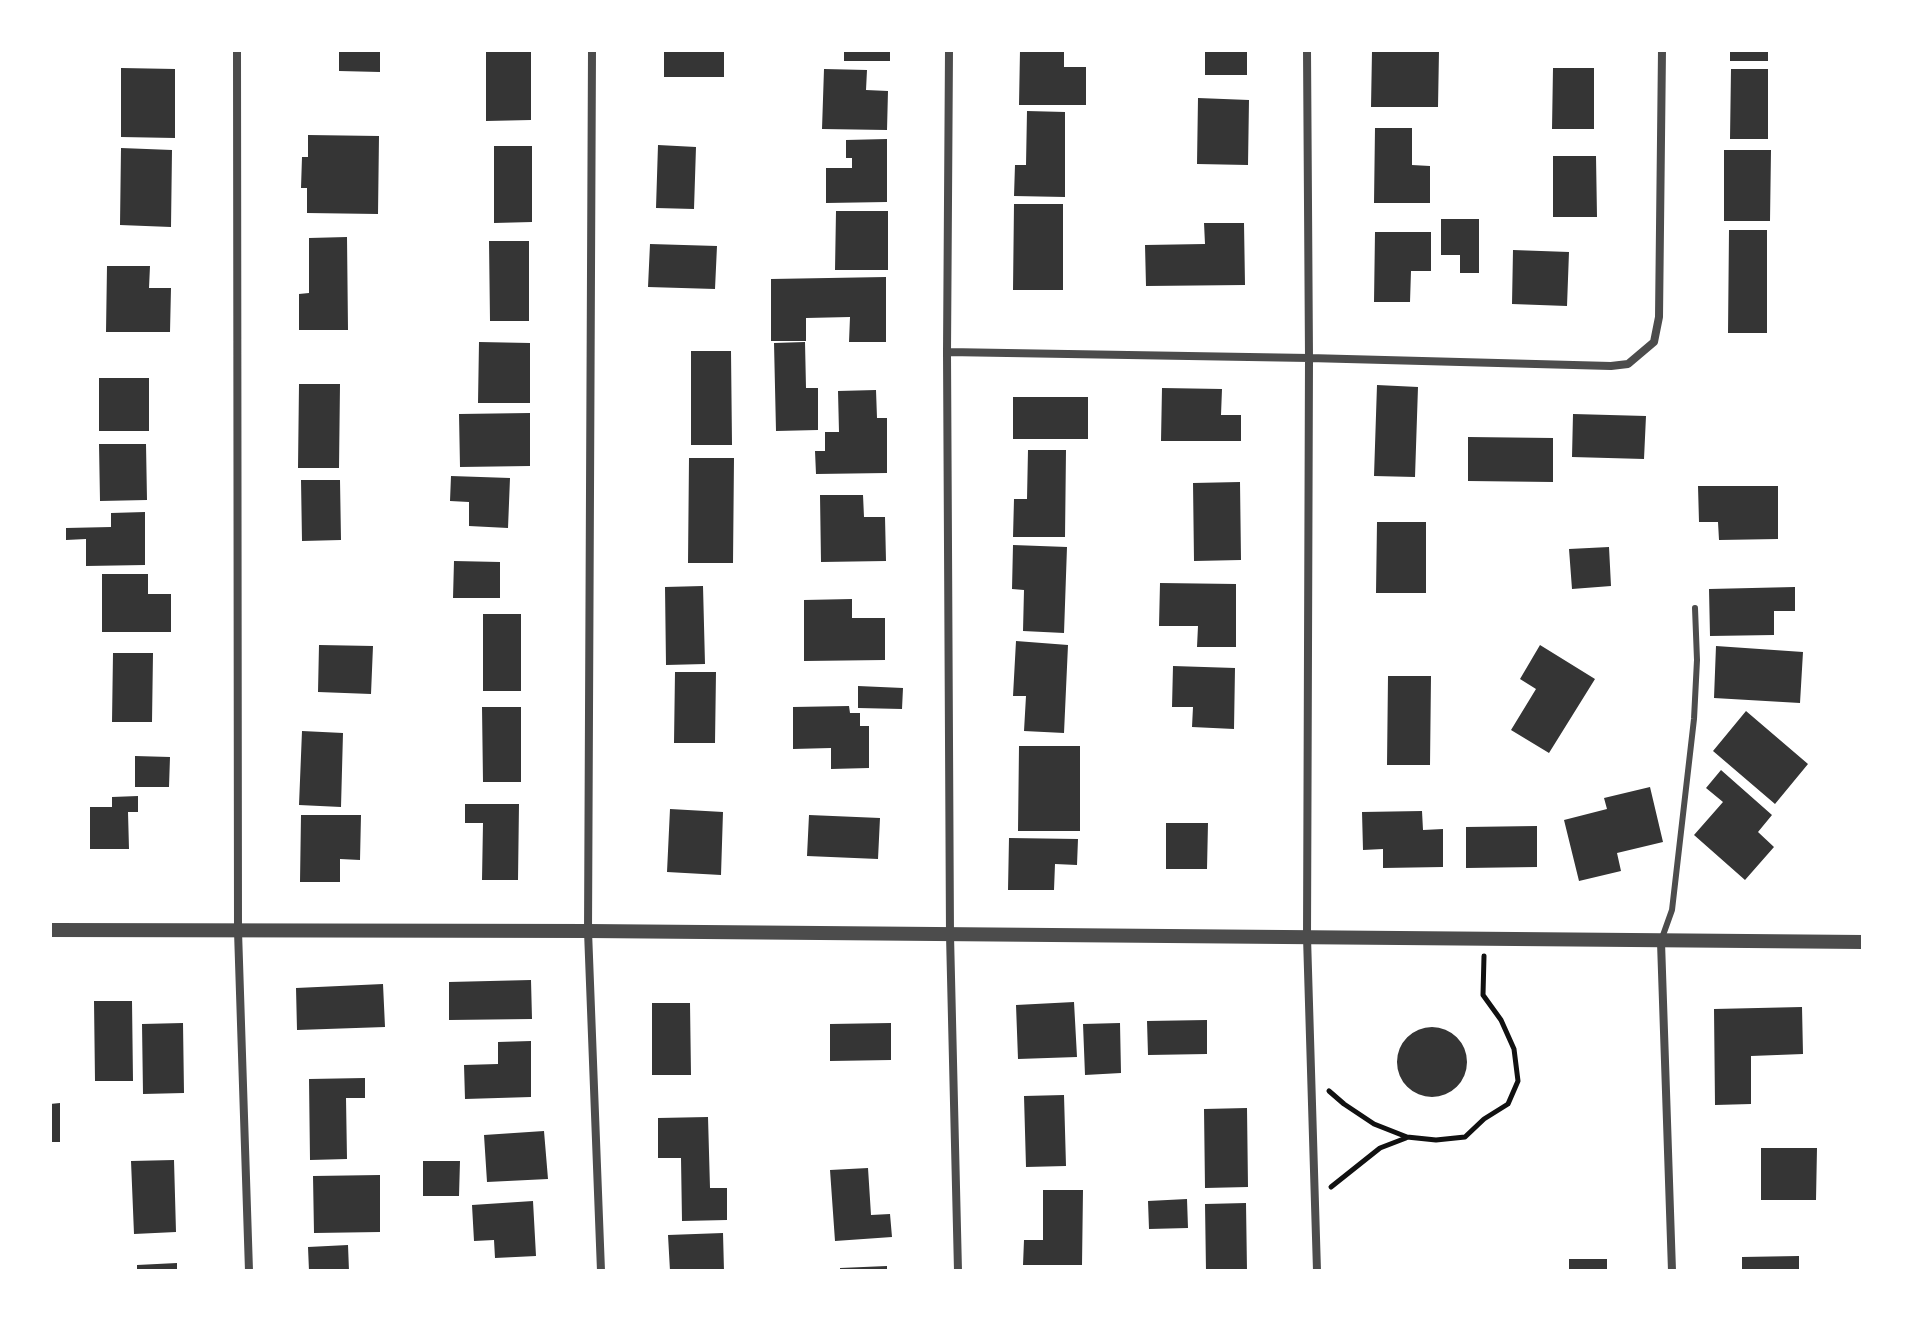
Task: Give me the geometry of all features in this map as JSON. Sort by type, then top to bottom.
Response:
[{"type":"street","points":[[237,50],[238,931],[249,1271]]},
{"type":"street","points":[[592,50],[588,931],[601,1271]]},
{"type":"street","points":[[949,50],[950,935],[958,1271]]},
{"type":"street","points":[[1307,50],[1307,937],[1317,1271]]},
{"type":"street","points":[[947,352],[1628,364],[1654,342],[1659,317],[1662,50]]},
{"type":"street","points":[[50,930],[588,931],[1863,942]]},
{"type":"street","points":[[1661,942],[1672,1271]]},
{"type":"lane","points":[[1661,942],[1672,910],[1694,719],[1697,660],[1695,608]]},
{"type":"path","points":[[1311,1074],[1344,1104],[1374,1124],[1407,1137],[1436,1140],[1465,1137],[1484,1119],[1508,1104],[1518,1081],[1514,1049],[1501,1020],[1483,995],[1484,939]]},
{"type":"path","points":[[1314,1200],[1380,1148],[1407,1137]]},
{"type":"building","points":[[339,50],[380,50],[380,72],[339,71]]},
{"type":"building","points":[[486,50],[531,50],[531,120],[486,121]]},
{"type":"building","points":[[664,50],[724,50],[724,77],[664,77]]},
{"type":"building","points":[[844,50],[890,50],[890,61],[844,61]]},
{"type":"building","points":[[1020,50],[1064,50],[1064,67],[1086,67],[1086,105],[1019,105]]},
{"type":"building","points":[[1205,50],[1247,50],[1247,75],[1205,75]]},
{"type":"building","points":[[1730,50],[1768,50],[1768,61],[1730,61]]},
{"type":"building","points":[[1372,51],[1439,51],[1438,107],[1371,107]]},
{"type":"building","points":[[121,68],[175,69],[175,138],[121,137]]},
{"type":"building","points":[[1553,68],[1594,68],[1594,129],[1552,129]]},
{"type":"building","points":[[824,69],[867,70],[866,90],[888,91],[887,130],[822,129]]},
{"type":"building","points":[[1731,69],[1768,69],[1768,139],[1730,139]]},
{"type":"building","points":[[1198,98],[1249,100],[1248,165],[1197,164]]},
{"type":"building","points":[[1027,111],[1065,112],[1065,197],[1014,196],[1015,165],[1026,165]]},
{"type":"building","points":[[1375,128],[1412,128],[1412,165],[1430,166],[1430,203],[1374,203]]},
{"type":"building","points":[[308,135],[379,136],[378,214],[307,213],[307,188],[301,188],[302,157],[308,157]]},
{"type":"building","points":[[887,139],[887,202],[826,203],[826,168],[852,168],[852,158],[846,158],[846,140]]},
{"type":"building","points":[[658,145],[696,147],[694,209],[656,208]]},
{"type":"building","points":[[494,146],[532,146],[532,222],[494,223]]},
{"type":"building","points":[[121,148],[172,150],[171,227],[120,225]]},
{"type":"building","points":[[1724,150],[1771,150],[1770,221],[1724,221]]},
{"type":"building","points":[[1553,156],[1596,156],[1597,217],[1553,217]]},
{"type":"building","points":[[1014,204],[1063,204],[1063,290],[1013,290]]},
{"type":"building","points":[[836,211],[888,211],[888,270],[835,270]]},
{"type":"building","points":[[1441,219],[1479,219],[1479,273],[1460,273],[1460,255],[1441,255]]},
{"type":"building","points":[[1204,223],[1244,223],[1245,285],[1146,286],[1145,245],[1205,244]]},
{"type":"building","points":[[1729,230],[1767,230],[1767,333],[1728,333]]},
{"type":"building","points":[[1375,232],[1431,232],[1431,271],[1411,271],[1410,302],[1374,302]]},
{"type":"building","points":[[347,237],[348,330],[299,330],[299,294],[309,293],[309,238]]},
{"type":"building","points":[[489,241],[529,241],[529,321],[490,321]]},
{"type":"building","points":[[650,244],[717,246],[715,289],[648,287]]},
{"type":"building","points":[[1513,250],[1569,252],[1567,306],[1512,304]]},
{"type":"building","points":[[107,266],[150,266],[149,288],[171,288],[170,332],[106,332]]},
{"type":"building","points":[[886,277],[886,342],[849,342],[850,317],[806,318],[806,341],[771,341],[771,279]]},
{"type":"building","points":[[479,342],[530,343],[530,403],[478,403]]},
{"type":"building","points":[[805,342],[806,388],[818,388],[818,430],[776,431],[774,343]]},
{"type":"building","points":[[691,351],[731,351],[732,445],[691,445]]},
{"type":"building","points":[[99,378],[149,378],[149,431],[99,431]]},
{"type":"building","points":[[299,384],[340,384],[339,468],[298,468]]},
{"type":"building","points":[[1377,385],[1418,387],[1415,477],[1374,476]]},
{"type":"building","points":[[1162,388],[1222,389],[1221,415],[1241,415],[1241,441],[1161,441]]},
{"type":"building","points":[[876,390],[877,418],[887,418],[887,473],[816,474],[815,451],[825,451],[825,432],[839,432],[838,391]]},
{"type":"building","points":[[1013,397],[1088,397],[1088,439],[1013,439]]},
{"type":"building","points":[[530,413],[530,466],[460,467],[459,414]]},
{"type":"building","points":[[1573,414],[1646,416],[1644,459],[1572,457]]},
{"type":"building","points":[[1468,437],[1553,438],[1553,482],[1468,481]]},
{"type":"building","points":[[99,444],[146,444],[147,500],[100,501]]},
{"type":"building","points":[[1028,450],[1066,450],[1065,537],[1013,537],[1014,499],[1027,499]]},
{"type":"building","points":[[689,458],[734,458],[733,563],[688,563]]},
{"type":"building","points":[[451,476],[510,478],[508,528],[469,526],[469,502],[450,501]]},
{"type":"building","points":[[301,480],[340,480],[341,540],[302,541]]},
{"type":"building","points":[[1240,482],[1241,560],[1194,561],[1193,483]]},
{"type":"building","points":[[1698,486],[1778,486],[1778,539],[1719,540],[1718,522],[1699,522]]},
{"type":"building","points":[[820,495],[863,495],[864,517],[885,517],[886,561],[821,562]]},
{"type":"building","points":[[145,512],[145,565],[86,566],[86,539],[66,540],[66,528],[111,527],[111,513]]},
{"type":"building","points":[[1377,522],[1426,522],[1426,593],[1376,593]]},
{"type":"building","points":[[1013,545],[1067,547],[1064,633],[1023,631],[1024,590],[1012,589]]},
{"type":"building","points":[[1609,547],[1611,586],[1572,589],[1569,549]]},
{"type":"building","points":[[454,561],[500,562],[500,598],[453,598]]},
{"type":"building","points":[[102,574],[148,574],[148,594],[171,594],[171,632],[102,632]]},
{"type":"building","points":[[1160,583],[1236,584],[1236,647],[1197,647],[1198,626],[1159,626]]},
{"type":"building","points":[[703,586],[705,664],[666,665],[665,587]]},
{"type":"building","points":[[1795,587],[1795,611],[1774,611],[1774,635],[1710,636],[1709,589]]},
{"type":"building","points":[[852,599],[852,618],[885,618],[885,660],[804,661],[804,600]]},
{"type":"building","points":[[483,614],[521,614],[521,691],[483,691]]},
{"type":"building","points":[[1016,641],[1068,645],[1064,733],[1024,731],[1026,696],[1013,696]]},
{"type":"building","points":[[319,645],[373,646],[371,694],[318,692]]},
{"type":"building","points":[[1540,645],[1595,679],[1549,753],[1511,730],[1536,689],[1520,679]]},
{"type":"building","points":[[1716,646],[1803,652],[1800,703],[1714,698]]},
{"type":"building","points":[[113,653],[153,653],[152,722],[112,722]]},
{"type":"building","points":[[1173,666],[1235,668],[1234,729],[1192,727],[1193,707],[1172,707]]},
{"type":"building","points":[[675,672],[716,672],[715,743],[674,743]]},
{"type":"building","points":[[1388,676],[1431,676],[1430,765],[1387,765]]},
{"type":"building","points":[[858,686],[903,688],[902,709],[858,708]]},
{"type":"building","points":[[849,706],[850,713],[860,713],[860,726],[869,726],[869,768],[831,769],[831,748],[793,749],[793,707]]},
{"type":"building","points":[[482,707],[521,707],[521,782],[483,782]]},
{"type":"building","points":[[1746,711],[1808,764],[1775,804],[1713,751]]},
{"type":"building","points":[[302,731],[343,733],[341,807],[299,805]]},
{"type":"building","points":[[1019,746],[1080,746],[1080,831],[1018,831]]},
{"type":"building","points":[[135,756],[170,757],[169,787],[135,787]]},
{"type":"building","points":[[1721,770],[1772,815],[1758,832],[1774,847],[1745,880],[1694,835],[1723,802],[1706,788]]},
{"type":"building","points":[[1650,787],[1663,842],[1617,853],[1621,871],[1579,881],[1564,820],[1607,809],[1604,798]]},
{"type":"building","points":[[138,796],[138,812],[128,812],[129,849],[90,849],[90,807],[112,807],[112,797]]},
{"type":"building","points":[[465,804],[519,804],[518,880],[482,880],[483,823],[465,823]]},
{"type":"building","points":[[670,809],[723,812],[721,875],[667,872]]},
{"type":"building","points":[[1422,811],[1423,830],[1443,829],[1443,867],[1383,868],[1383,849],[1363,850],[1362,812]]},
{"type":"building","points":[[301,815],[361,815],[360,860],[340,859],[340,882],[300,882]]},
{"type":"building","points":[[809,815],[880,818],[878,859],[807,856]]},
{"type":"building","points":[[1166,823],[1208,823],[1207,869],[1166,869]]},
{"type":"building","points":[[1537,826],[1537,867],[1466,868],[1466,827]]},
{"type":"building","points":[[1009,838],[1078,839],[1077,865],[1055,864],[1054,890],[1008,890]]},
{"type":"building","points":[[531,980],[532,1019],[449,1020],[449,982]]},
{"type":"building","points":[[383,984],[385,1027],[297,1030],[296,988]]},
{"type":"building","points":[[94,1001],[132,1001],[133,1081],[95,1081]]},
{"type":"building","points":[[1074,1002],[1077,1057],[1018,1059],[1016,1005]]},
{"type":"building","points":[[652,1003],[690,1003],[691,1075],[652,1075]]},
{"type":"building","points":[[1802,1007],[1803,1054],[1751,1056],[1751,1104],[1715,1105],[1714,1009]]},
{"type":"building","points":[[1207,1020],[1207,1054],[1148,1055],[1147,1021]]},
{"type":"building","points":[[183,1023],[184,1093],[143,1094],[142,1024]]},
{"type":"building","points":[[891,1023],[891,1060],[830,1061],[830,1024]]},
{"type":"building","points":[[1120,1023],[1121,1073],[1085,1075],[1083,1024]]},
{"type":"building","points":[[1439,1027],[1461,1042],[1467,1062],[1465,1076],[1457,1087],[1446,1095],[1425,1097],[1407,1087],[1399,1076],[1397,1055],[1407,1037],[1418,1029]]},
{"type":"building","points":[[531,1041],[531,1097],[465,1099],[464,1065],[498,1064],[498,1042]]},
{"type":"building","points":[[365,1078],[365,1098],[346,1098],[347,1159],[310,1160],[309,1079]]},
{"type":"building","points":[[1064,1095],[1066,1166],[1026,1167],[1024,1096]]},
{"type":"building","points":[[60,1103],[60,1142],[50,1142],[50,1104]]},
{"type":"building","points":[[1247,1108],[1248,1187],[1205,1188],[1204,1109]]},
{"type":"building","points":[[708,1117],[710,1188],[727,1188],[727,1220],[682,1221],[681,1158],[658,1158],[658,1118]]},
{"type":"building","points":[[544,1131],[548,1179],[487,1182],[484,1135]]},
{"type":"building","points":[[1761,1148],[1817,1148],[1816,1200],[1761,1200]]},
{"type":"building","points":[[174,1160],[176,1232],[134,1234],[131,1161]]},
{"type":"building","points":[[423,1161],[460,1161],[459,1196],[423,1196]]},
{"type":"building","points":[[868,1168],[871,1215],[890,1214],[892,1237],[835,1241],[830,1170]]},
{"type":"building","points":[[380,1175],[380,1232],[314,1233],[313,1176]]},
{"type":"building","points":[[1043,1190],[1083,1190],[1082,1265],[1023,1265],[1024,1240],[1043,1240]]},
{"type":"building","points":[[1187,1199],[1188,1228],[1149,1229],[1148,1201]]},
{"type":"building","points":[[533,1201],[536,1256],[495,1258],[494,1240],[474,1241],[472,1205]]},
{"type":"building","points":[[1246,1203],[1247,1271],[1206,1271],[1205,1204]]},
{"type":"building","points":[[723,1233],[724,1271],[670,1271],[668,1235]]},
{"type":"building","points":[[348,1245],[349,1271],[309,1271],[308,1247]]},
{"type":"building","points":[[1799,1256],[1799,1271],[1742,1271],[1742,1257]]},
{"type":"building","points":[[1569,1259],[1607,1259],[1607,1271],[1569,1271]]},
{"type":"building","points":[[177,1263],[177,1271],[137,1271],[137,1265]]},
{"type":"building","points":[[887,1266],[887,1271],[840,1271],[840,1268]]}]
